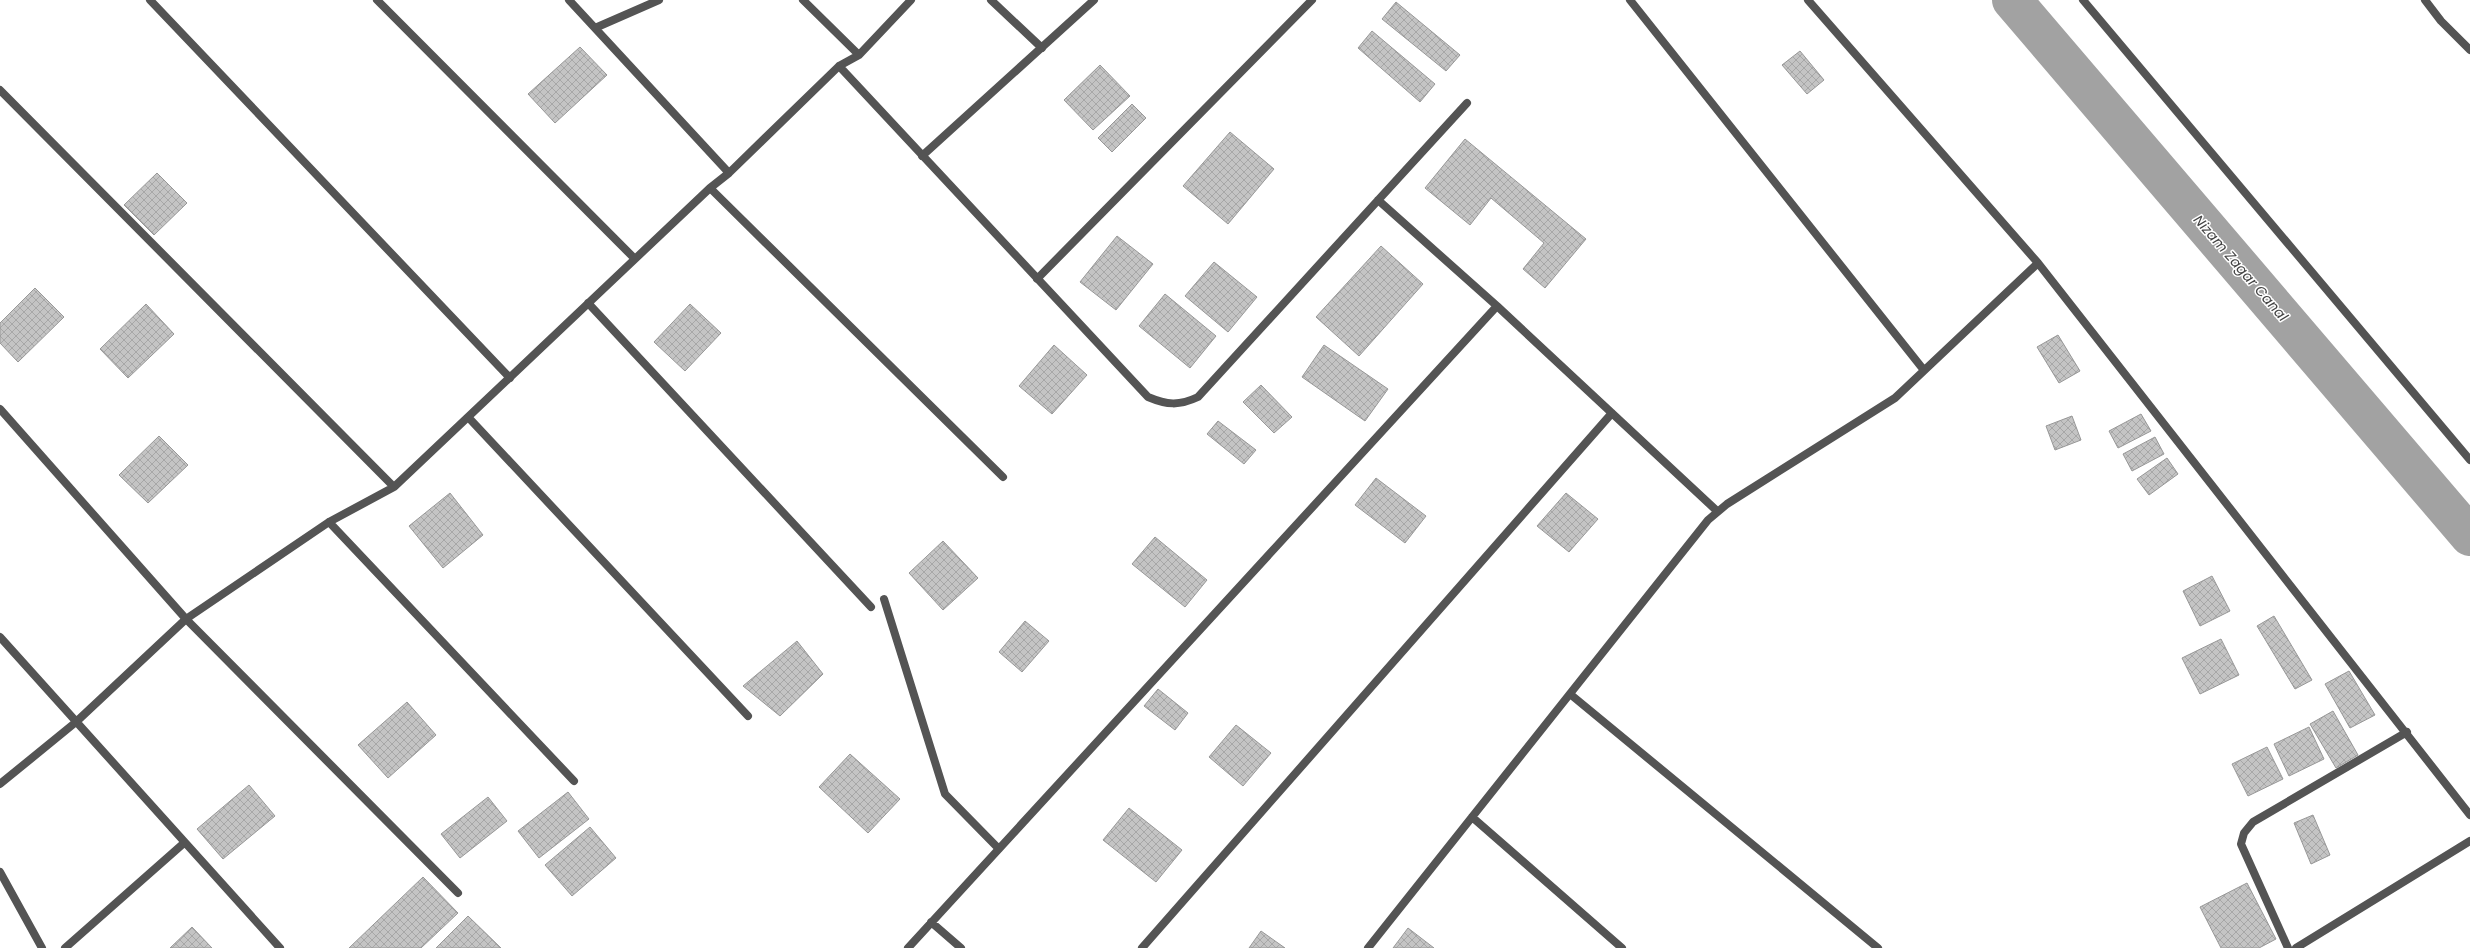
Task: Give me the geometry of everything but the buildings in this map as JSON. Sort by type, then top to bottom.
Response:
[{"type":"street","points":[[150,0],[510,378]]},
{"type":"street","points":[[377,0],[635,259]]},
{"type":"street","points":[[568,0],[729,173]]},
{"type":"street","points":[[595,28],[659,0]]},
{"type":"street","points":[[803,0],[859,55]]},
{"type":"street","points":[[0,784],[76,722],[186,619],[329,522],[394,488],[710,188],[729,173],[839,66],[859,55],[911,0]]},
{"type":"street","points":[[991,0],[1042,48]]},
{"type":"street","points":[[922,156],[1094,0]]},
{"type":"street","points":[[1037,279],[1312,0]]},
{"type":"street","points":[[1630,0],[1923,370]]},
{"type":"street","points":[[1808,0],[2038,263],[2407,732],[2470,815]]},
{"type":"street","points":[[2083,0],[2470,460]]},
{"type":"street","points":[[2425,0],[2441,20],[2470,50]]},
{"type":"street","points":[[839,66],[1148,397],[1168,405],[1185,404],[1198,397],[1467,103]]},
{"type":"street","points":[[0,90],[394,488]]},
{"type":"street","points":[[710,188],[1003,477]]},
{"type":"street","points":[[1378,200],[1497,306],[1717,511]]},
{"type":"street","points":[[1368,948],[1708,520],[1717,511],[1882,408],[1895,398],[2038,263]]},
{"type":"street","points":[[588,303],[871,607]]},
{"type":"street","points":[[908,948],[1497,306]]},
{"type":"street","points":[[0,409],[186,619],[458,892]]},
{"type":"street","points":[[1142,948],[1612,413]]},
{"type":"street","points":[[468,417],[748,716]]},
{"type":"street","points":[[329,522],[574,782]]},
{"type":"street","points":[[884,598],[945,794],[999,849]]},
{"type":"street","points":[[0,637],[280,948]]},
{"type":"street","points":[[1570,694],[1878,948]]},
{"type":"street","points":[[2288,948],[2241,844],[2244,833],[2253,822],[2407,732]]},
{"type":"street","points":[[1472,818],[1622,948]]},
{"type":"street","points":[[2296,948],[2470,841]]},
{"type":"street","points":[[65,948],[184,843]]},
{"type":"street","points":[[0,872],[42,948]]},
{"type":"street","points":[[931,922],[961,948]]},
{"type":"waterway","name":"Nizam Zagar Canal","points":[[2012,0],[2470,536]]}]
